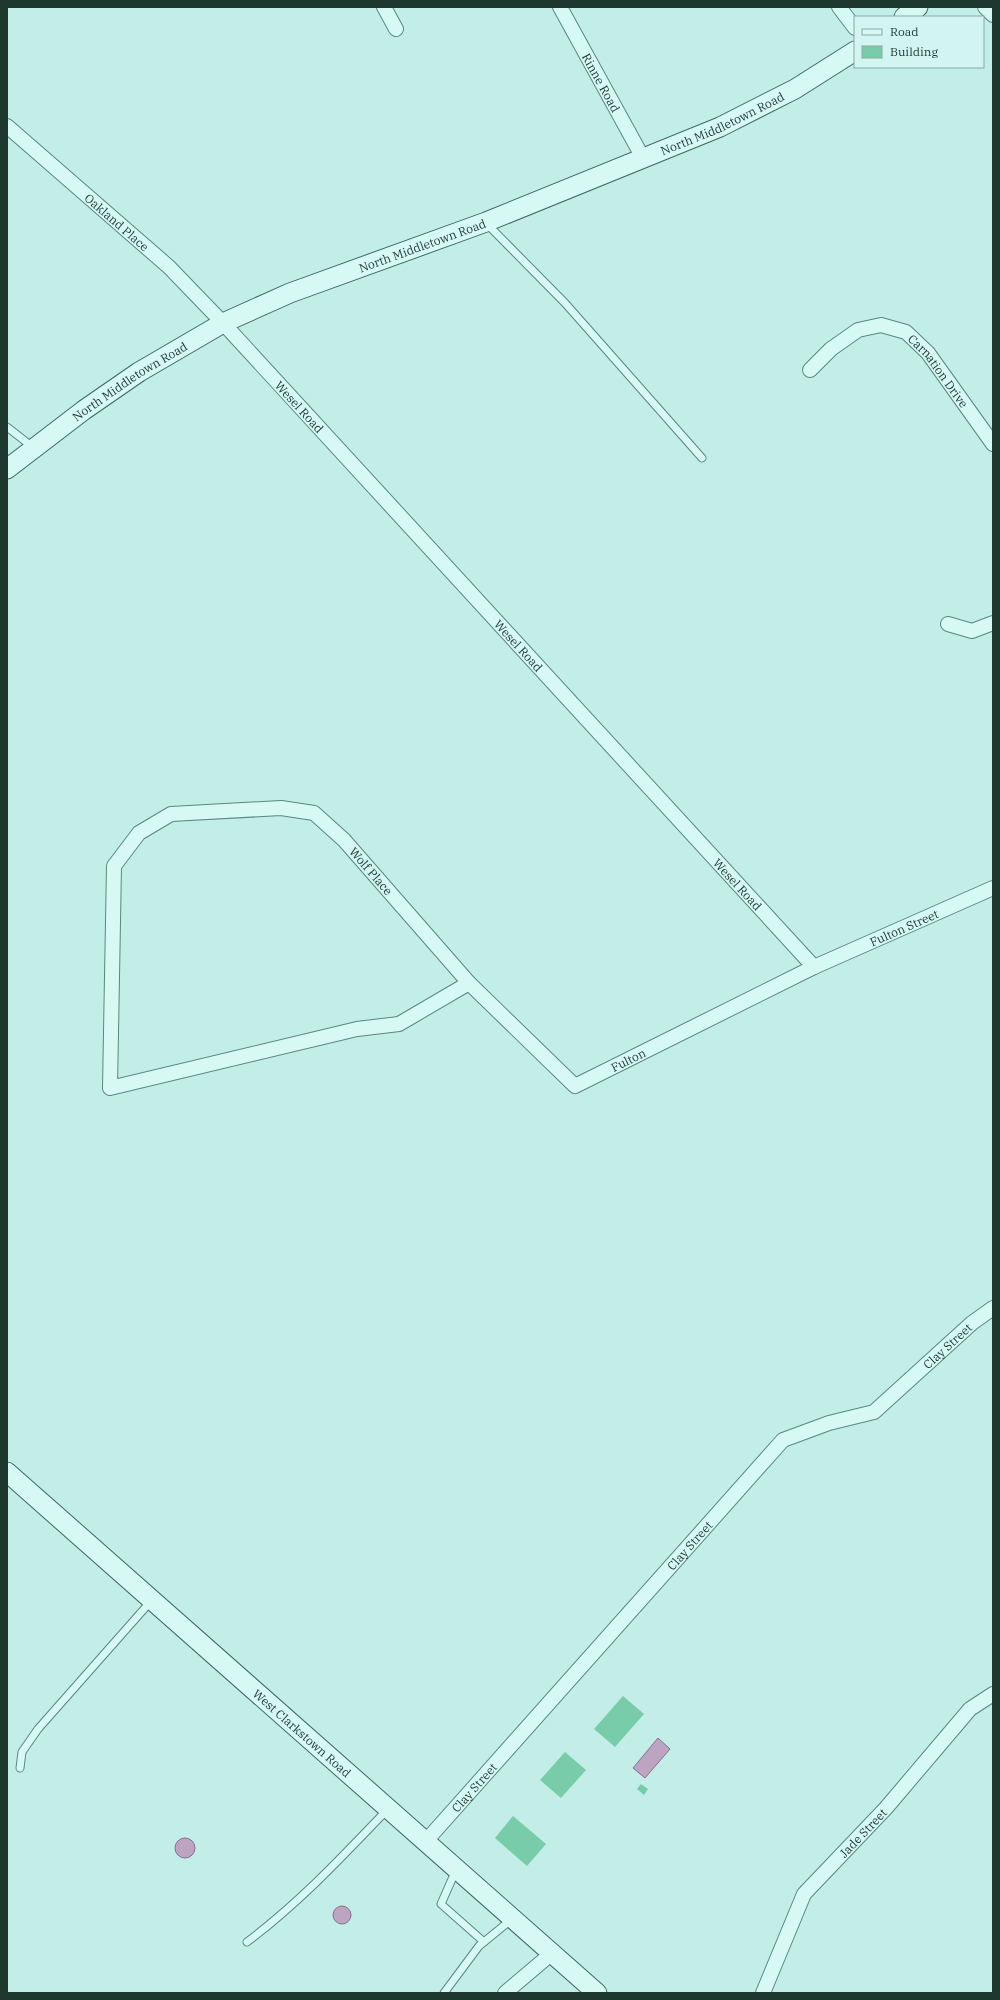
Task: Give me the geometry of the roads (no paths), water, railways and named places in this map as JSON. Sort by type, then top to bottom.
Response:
[{"type":"street","points":[[384,7],[396,28]]},
{"type":"street","name":"Rinne Road","points":[[560,7],[644,158]]},
{"type":"street","points":[[839,7],[854,27]]},
{"type":"street","points":[[905,16],[918,7]]},
{"type":"street","points":[[985,7],[993,15]]},
{"type":"street","name":"North Middletown Road","points":[[7,469],[84,410],[139,372],[223,323],[290,294],[486,222],[720,127],[795,89],[854,52]]},
{"type":"street","name":"Oakland Place","points":[[7,126],[169,267],[223,323]]},
{"type":"street","name":"Wesel Road","points":[[223,323],[814,967]]},
{"type":"street","name":"Carnation Drive","points":[[810,370],[831,349],[858,330],[881,325],[906,332],[928,353],[993,444]]},
{"type":"street","points":[[948,624],[972,631],[993,623]]},
{"type":"street","name":"Wolf Place","points":[[280,808],[314,813],[344,840],[469,983],[399,1024],[357,1029],[110,1088],[114,866],[139,833],[171,814],[280,808]]},
{"type":"street","name":"Fulton Street","points":[[814,967],[993,888]]},
{"type":"street","name":"Fulton","points":[[469,983],[575,1086],[814,967]]},
{"type":"street","name":"Clay Street","points":[[426,1841],[783,1440],[829,1422],[874,1412],[972,1323],[993,1308]]},
{"type":"street","name":"West Clarkstown Road","points":[[7,1472],[389,1808],[551,1954],[597,1993]]},
{"type":"street","name":"Jade Street","points":[[763,1993],[804,1894],[886,1808],[970,1709],[993,1694]]},
{"type":"street","points":[[505,1993],[551,1954]]},
{"type":"lane","points":[[486,222],[565,303],[702,458]]},
{"type":"lane","points":[[7,427],[34,448]]},
{"type":"lane","points":[[20,1768],[22,1752],[38,1729],[152,1600]]},
{"type":"lane","points":[[247,1942],[321,1878],[389,1808]]},
{"type":"lane","points":[[456,1868],[441,1904],[484,1942]]},
{"type":"lane","points":[[444,1993],[484,1942],[512,1919]]}]
